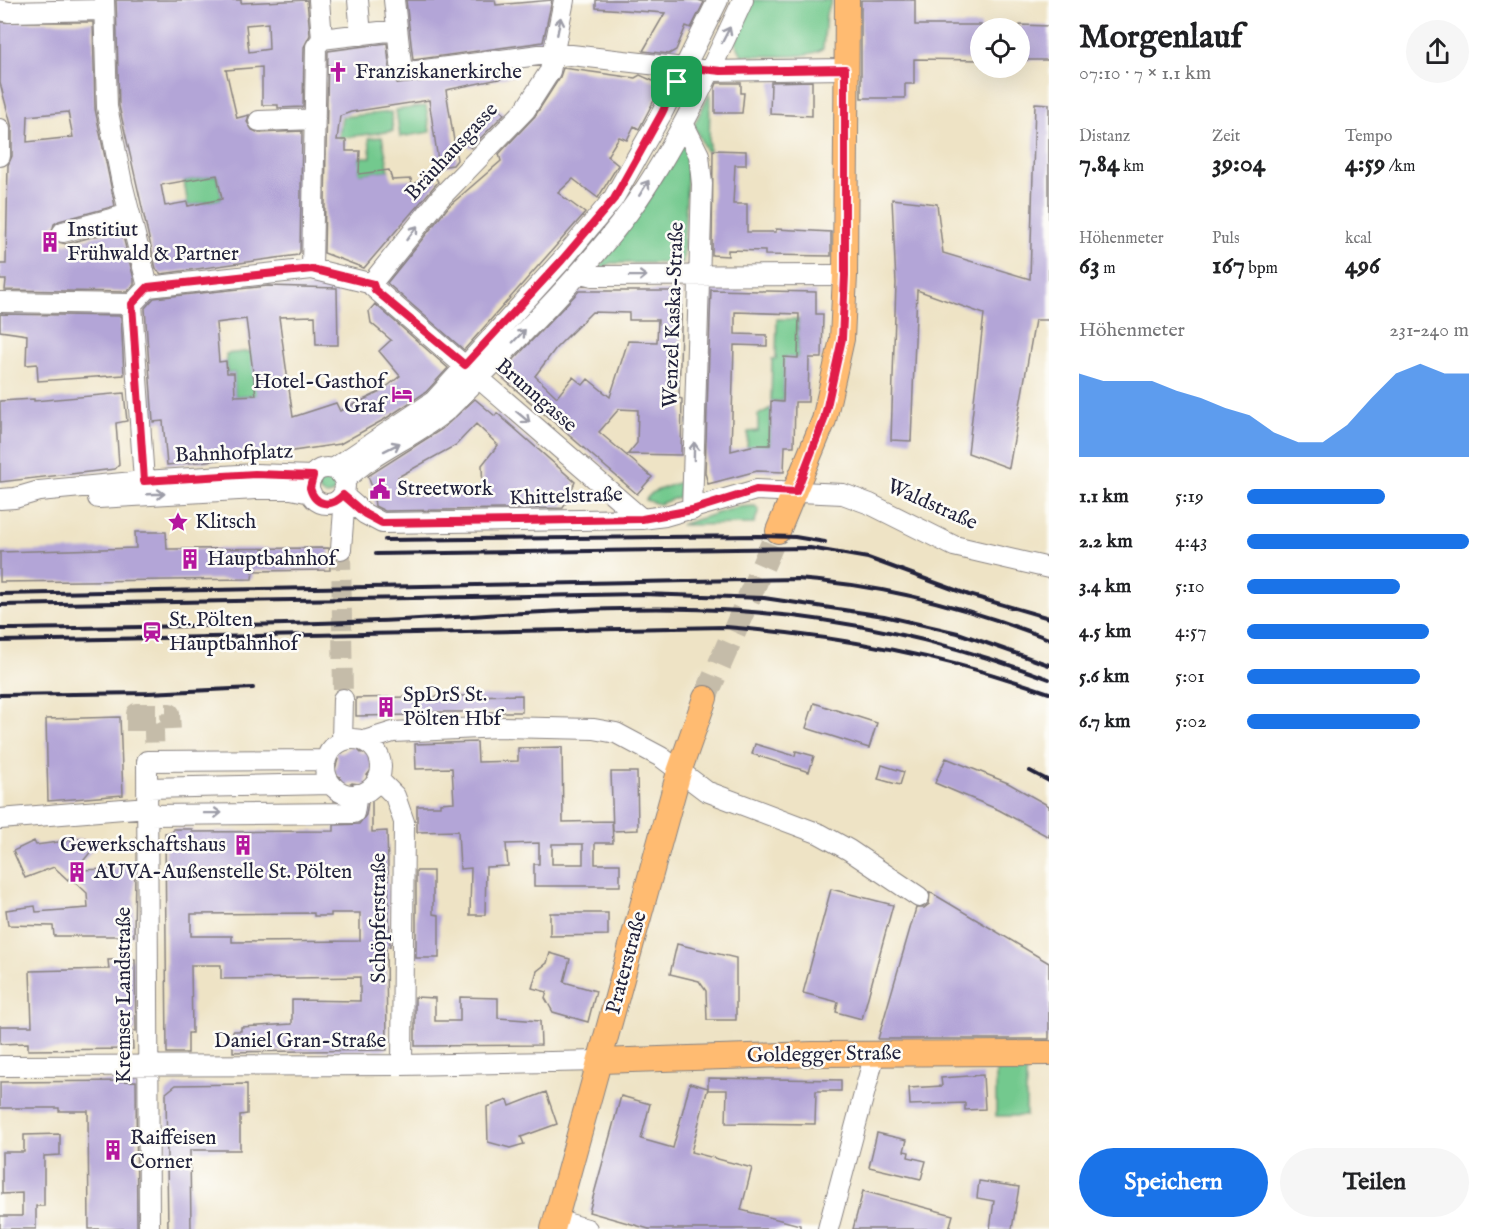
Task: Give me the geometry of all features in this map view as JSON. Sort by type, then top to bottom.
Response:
[{"type":"main road","points":[[778,531],[814,447],[832,391],[842,339],[845,275],[847,0]]},
{"type":"main road","name":"Praterstraße","points":[[554,1225],[679,772],[705,698]]},
{"type":"main road","name":"Goldegger Straße","points":[[600,1061],[875,1053],[1049,1053]]},
{"type":"street","points":[[312,269],[319,0]]},
{"type":"street","points":[[358,0],[361,34]]},
{"type":"street","points":[[394,0],[402,73],[515,56],[554,53],[710,70],[845,69]]},
{"type":"street","name":"Bräuhausgasse","points":[[374,282],[440,198],[525,110],[550,71],[564,0]]},
{"type":"street","points":[[471,372],[614,199],[662,113],[718,0]]},
{"type":"street","points":[[340,540],[330,488],[471,372],[580,273],[630,211],[684,125],[743,0]]},
{"type":"street","points":[[0,10],[9,12],[103,5],[107,107],[148,287]]},
{"type":"street","points":[[319,43],[361,34],[397,33]]},
{"type":"street","points":[[259,121],[315,119]]},
{"type":"street","name":"Wenzel Kaska-Straße","points":[[684,125],[699,155],[702,184],[692,510]]},
{"type":"street","points":[[0,129],[0,156]]},
{"type":"street","points":[[63,232],[130,214]]},
{"type":"street","points":[[144,481],[132,304],[148,287],[312,269],[374,282]]},
{"type":"street","points":[[580,273],[593,276],[845,275]]},
{"type":"street","name":"Brunngasse","points":[[374,282],[375,290],[642,519]]},
{"type":"street","points":[[0,302],[132,304]]},
{"type":"street","name":"Bahnhofplatz","points":[[7,499],[39,491],[255,474],[330,488]]},
{"type":"street","name":"Khittelstraße","points":[[330,488],[365,514],[382,523],[642,519],[692,510],[756,490],[796,492]]},
{"type":"street","name":"Bahnhofplatz","points":[[7,499],[36,504],[256,489],[330,488]]},
{"type":"street","name":"Waldstraße","points":[[796,492],[843,494],[870,504],[954,546],[1049,568]]},
{"type":"street","points":[[342,741],[343,699]]},
{"type":"street","points":[[364,741],[371,745],[380,758],[378,779],[369,789],[357,795],[338,790],[330,784],[326,772],[326,760],[329,752],[342,741],[364,741],[393,732],[423,730],[500,727],[594,729],[632,740],[661,757],[706,791],[820,834],[849,850],[919,897]]},
{"type":"street","points":[[380,758],[400,741],[423,730]]},
{"type":"street","name":"Kremser Landstraße","points":[[149,1229],[147,761],[326,760]]},
{"type":"street","name":"Schöpferstraße","points":[[378,779],[395,796],[404,822],[402,1065]]},
{"type":"street","points":[[0,819],[330,784]]},
{"type":"street","points":[[148,803],[354,813],[357,795]]},
{"type":"street","points":[[828,1229],[875,1053]]},
{"type":"street","name":"Daniel Gran-Straße","points":[[0,1066],[402,1065],[600,1061]]},
{"type":"street","points":[[554,1225],[587,1229]]},
{"type":"green space","points":[[753,0],[832,0],[826,14],[823,48],[817,52],[797,55],[742,55],[735,42]]},
{"type":"green space","points":[[710,93],[709,151],[706,151],[694,125]]},
{"type":"green space","points":[[426,106],[430,132],[400,137],[396,110]]},
{"type":"green space","points":[[391,112],[393,131],[339,138],[342,117]]},
{"type":"green space","points":[[382,137],[389,170],[359,174],[359,157],[371,157],[369,138]]},
{"type":"green space","points":[[684,140],[688,155],[683,263],[610,263],[602,271],[598,269],[638,216]]},
{"type":"green space","points":[[217,175],[222,199],[188,206],[184,181]]},
{"type":"green space","points":[[777,319],[798,319],[798,358],[785,357],[783,401],[771,401],[772,359],[776,359]]},
{"type":"green space","points":[[252,351],[257,395],[235,396],[234,373],[227,373],[226,354]]},
{"type":"green space","points":[[771,408],[770,445],[747,447],[748,432],[758,431],[758,415]]},
{"type":"green space","points":[[323,477],[331,477],[336,482],[334,493],[323,495],[318,490],[318,482]]},
{"type":"green space","points":[[680,482],[679,497],[659,504],[645,500],[653,492]]},
{"type":"green space","points":[[755,506],[759,510],[754,524],[680,525],[737,507]]},
{"type":"green space","points":[[996,1070],[1026,1070],[1026,1116],[996,1116]]},
{"type":"building","points":[[116,0],[241,0],[241,3],[307,0],[310,35],[304,47],[303,107],[278,108],[278,105],[262,105],[262,67],[226,70],[237,118],[249,115],[247,122],[252,130],[259,133],[302,131],[300,252],[298,255],[161,274],[156,269],[119,106]],"holes":[[[268,23],[269,49],[249,52],[246,25]],[[217,175],[222,199],[188,206],[187,202],[165,206],[161,185]]]},
{"type":"building","points":[[406,0],[495,0],[496,5],[552,0],[543,42],[413,60]]},
{"type":"building","points":[[596,0],[698,0],[704,2],[691,28],[686,26],[676,50],[669,54],[643,51],[665,13],[596,8]]},
{"type":"building","points":[[861,0],[915,0],[915,25],[970,25],[970,60],[914,59],[914,84],[905,84],[905,98],[861,98]]},
{"type":"building","points":[[0,22],[93,22],[95,109],[115,206],[59,221],[54,224],[51,235],[55,241],[66,244],[121,229],[134,279],[134,285],[127,292],[5,290],[6,280],[0,280],[0,264],[6,264],[8,165],[12,156],[12,128],[0,83]],"holes":[[[68,112],[73,137],[27,142],[28,116]]]},
{"type":"building","points":[[1030,25],[1049,26],[1049,60],[1030,60]]},
{"type":"building","points":[[387,43],[390,75],[398,84],[517,70],[518,75],[446,90],[457,160],[453,165],[439,167],[429,100],[351,112],[340,116],[337,140],[346,140],[346,151],[360,151],[359,174],[389,170],[392,180],[411,179],[412,186],[426,175],[433,173],[438,182],[364,268],[324,253],[328,51]]},
{"type":"building","points":[[563,68],[635,78],[640,75],[662,85],[639,129],[634,126],[627,140],[619,137],[607,156],[618,165],[598,198],[573,179],[558,193],[585,213],[464,350],[387,283],[449,206],[501,161],[499,154],[535,116],[560,77]]},
{"type":"building","points":[[812,81],[812,116],[770,114],[771,82]]},
{"type":"building","points":[[717,83],[741,83],[741,93],[744,93],[742,113],[715,113]]},
{"type":"building","points":[[1035,103],[1049,104],[1049,320],[1035,320],[1009,468],[968,453],[984,314],[917,290],[911,441],[891,440],[896,283],[892,199],[937,204],[943,253],[1030,279]]},
{"type":"building","points":[[498,108],[504,114],[471,148],[465,142]]},
{"type":"building","points":[[713,150],[746,151],[746,165],[735,165],[733,204],[747,204],[747,232],[776,232],[776,229],[831,232],[831,256],[765,255],[765,251],[728,250],[728,256],[712,255]]},
{"type":"building","points":[[268,286],[337,288],[338,345],[316,345],[315,316],[279,317],[293,417],[336,403],[340,411],[380,392],[400,376],[379,351],[391,340],[371,323],[369,311],[375,304],[448,368],[426,392],[385,419],[340,444],[260,456],[167,465],[163,421],[153,422],[145,308],[154,298]],"holes":[[[246,319],[256,395],[235,396],[234,373],[227,373],[226,361],[219,362],[216,323]]]},
{"type":"building","points":[[711,290],[816,292],[816,314],[823,314],[822,358],[809,358],[808,402],[795,402],[794,446],[785,446],[784,472],[757,471],[708,484],[705,473]],"holes":[[[735,312],[799,314],[798,358],[784,357],[783,402],[771,401],[770,445],[755,445],[731,451],[734,345],[767,346],[767,335],[735,334]]]},
{"type":"building","points":[[579,291],[682,291],[679,398],[682,399],[681,455],[628,454],[637,443],[638,410],[619,409],[599,432],[652,477],[637,494],[499,375]],"holes":[[[592,312],[629,313],[629,320],[658,320],[657,342],[628,341],[610,397],[588,379],[583,385],[573,377],[557,397],[535,376],[556,348]]]},
{"type":"building","points":[[0,314],[121,316],[124,375],[38,381],[37,364],[26,365],[27,335],[0,331]]},
{"type":"building","points":[[124,393],[127,421],[116,423],[119,465],[115,469],[0,482],[0,401],[34,399],[34,401]]},
{"type":"building","points":[[475,399],[495,416],[497,413],[575,482],[563,508],[385,511],[375,506],[368,476],[442,429]],"holes":[[[476,424],[498,445],[482,465],[483,493],[402,495],[398,477],[456,445]]]},
{"type":"building","name":"Hauptbahnhof","points":[[135,532],[166,532],[167,549],[329,548],[330,570],[253,571],[252,579],[0,582],[0,552],[136,548]]},
{"type":"building","points":[[522,695],[522,712],[416,712],[416,715],[356,716],[356,698]]},
{"type":"building","points":[[814,703],[877,723],[869,748],[806,728]]},
{"type":"building","points":[[120,717],[123,795],[48,801],[46,719]]},
{"type":"building","points":[[477,742],[478,762],[518,761],[518,748],[562,747],[563,822],[612,821],[613,843],[595,843],[595,864],[620,864],[620,886],[534,886],[534,864],[539,864],[539,843],[506,844],[508,866],[486,867],[485,915],[470,915],[471,868],[460,869],[458,831],[417,832],[417,806],[440,806],[440,803],[454,802],[452,768],[416,769],[415,744]],"holes":[[[552,844],[583,844],[583,864],[552,864]]]},
{"type":"building","points":[[755,744],[795,756],[796,751],[814,756],[809,772],[752,754]]},
{"type":"building","points":[[353,745],[361,753],[372,751],[372,769],[367,775],[366,782],[372,790],[372,832],[387,831],[390,947],[386,946],[387,1050],[233,1052],[233,1031],[241,1031],[241,1027],[292,1024],[292,1000],[360,1001],[360,977],[221,979],[221,965],[191,965],[192,1033],[188,1033],[188,1053],[167,1053],[165,833],[173,832],[173,829],[192,829],[192,832],[334,831],[334,825],[359,824],[366,815],[369,796],[365,785],[352,783],[347,787],[344,801],[334,801],[334,795],[340,790],[342,784],[340,777],[334,773],[338,759],[334,749],[342,753]],"holes":[[[314,913],[314,916],[331,916],[331,913],[360,913],[360,941],[232,942],[232,936],[191,936],[191,914]]]},
{"type":"building","points":[[946,758],[1008,783],[1049,806],[1049,837],[999,810],[935,783]]},
{"type":"building","points":[[882,765],[904,772],[900,785],[878,779]]},
{"type":"building","points":[[611,772],[637,772],[638,830],[613,831]]},
{"type":"building","points":[[81,839],[96,845],[76,870],[115,869],[117,865],[131,865],[135,869],[134,936],[54,936],[53,926],[8,925],[6,910],[35,906],[36,912],[88,908],[87,893],[70,877],[68,880],[54,867],[25,878],[13,851],[34,841],[36,845]]},
{"type":"building","points":[[416,871],[433,871],[433,914],[439,915],[439,958],[416,958]]},
{"type":"building","points":[[831,889],[893,905],[862,1019],[836,1012],[838,1002],[803,993]]},
{"type":"building","points":[[930,892],[1049,963],[1049,1039],[878,1039],[916,908],[924,908],[929,904]]},
{"type":"building","points":[[550,913],[608,913],[608,935],[550,936]]},
{"type":"building","points":[[677,944],[736,958],[736,1020],[707,1020],[706,991],[699,981],[670,974]]},
{"type":"building","points":[[550,953],[570,959],[564,982],[596,991],[588,1022],[553,1012],[545,998],[547,992],[532,988],[537,971],[547,963]]},
{"type":"building","points":[[135,959],[136,1031],[132,1031],[133,1049],[28,1050],[28,1043],[0,1044],[0,1026],[32,1026],[30,971],[109,969],[108,960]]},
{"type":"building","points":[[415,997],[435,998],[435,1021],[460,1021],[460,997],[498,998],[498,1018],[540,1021],[541,1045],[415,1046]]},
{"type":"building","points":[[983,1075],[985,1109],[965,1110],[965,1103],[910,1105],[909,1088],[942,1086],[941,1078]]},
{"type":"building","points":[[708,1078],[841,1080],[841,1091],[816,1091],[815,1124],[726,1123],[727,1090],[708,1090]]},
{"type":"building","points":[[136,1081],[137,1229],[89,1229],[88,1111],[59,1111],[59,1108],[0,1108],[0,1082]]},
{"type":"building","points":[[690,1083],[708,1088],[691,1152],[752,1168],[741,1210],[800,1225],[800,1229],[649,1229],[589,1212],[621,1096],[650,1104],[641,1139],[673,1148]]},
{"type":"building","points":[[247,1084],[247,1114],[240,1115],[240,1150],[190,1150],[191,1229],[168,1229],[166,1093],[176,1085]]},
{"type":"building","points":[[546,1092],[557,1124],[521,1137],[524,1144],[510,1148],[488,1142],[487,1107],[508,1100],[510,1106]]},
{"type":"building","points":[[877,1133],[907,1140],[904,1151],[909,1152],[908,1157],[926,1161],[921,1179],[869,1167]]},
{"type":"building","points":[[60,1134],[60,1155],[44,1156],[44,1206],[36,1206],[36,1229],[0,1229],[0,1216],[22,1216],[22,1193],[2,1194],[2,1152],[24,1152],[24,1135]]},
{"type":"building","points":[[979,1181],[1019,1187],[1012,1229],[990,1229],[994,1201],[977,1198]]},
{"type":"building","points":[[863,1191],[953,1215],[949,1229],[853,1229]]},
{"type":"tunnel","points":[[705,698],[778,531]]},
{"type":"tunnel","points":[[341,549],[343,699]]},
{"type":"tunnel","points":[[136,713],[170,713],[171,732],[136,733],[136,713]]},
{"type":"railway","points":[[385,540],[758,536],[795,537],[825,542]]},
{"type":"railway","points":[[376,554],[810,548],[868,558],[969,595],[1049,618]]},
{"type":"railway","points":[[0,594],[797,579],[862,586],[925,599],[987,617],[1049,639]]},
{"type":"railway","points":[[0,605],[642,594],[764,598],[884,616],[958,633],[1049,665]]},
{"type":"railway","points":[[0,629],[330,623],[603,609],[739,611],[818,619],[897,634],[974,654],[1049,679]]},
{"type":"railway","points":[[0,641],[726,627],[809,636],[890,649],[970,668],[1049,693]]},
{"type":"railway","points":[[0,695],[148,693],[253,688]]},
{"type":"railway","points":[[1030,771],[1049,781]]},
{"type":"place","name":"Franziskanerkirche","points":[[338,72]]},
{"type":"place","name":"Institiut Frühwald & Partner","points":[[50,242]]},
{"type":"place","name":"Hotel-Gasthof Graf","points":[[402,394]]},
{"type":"place","name":"Streetwork","points":[[380,489]]},
{"type":"place","name":"Klitsch","points":[[178,522]]},
{"type":"place","name":"Hauptbahnhof","points":[[190,559]]},
{"type":"place","name":"St. Pölten Hauptbahnhof","points":[[152,632]]},
{"type":"place","name":"SpDrS St. Pölten Hbf","points":[[386,707]]},
{"type":"place","name":"Gewerkschaftshaus","points":[[243,845]]},
{"type":"place","name":"AUVA-Außenstelle St. Pölten","points":[[77,872]]},
{"type":"place","name":"Raiffeisen Corner","points":[[113,1150]]},
{"type":"route","points":[[684,67],[721,71],[845,69],[845,275],[842,339],[824,420],[796,492],[756,490],[692,510],[642,519],[382,523],[365,514],[343,495],[332,503],[320,502],[311,493],[310,481],[313,476],[255,474],[144,481],[132,304],[148,287],[312,269],[373,284],[375,290],[465,365],[562,260],[614,199],[677,82],[684,67]]}]
